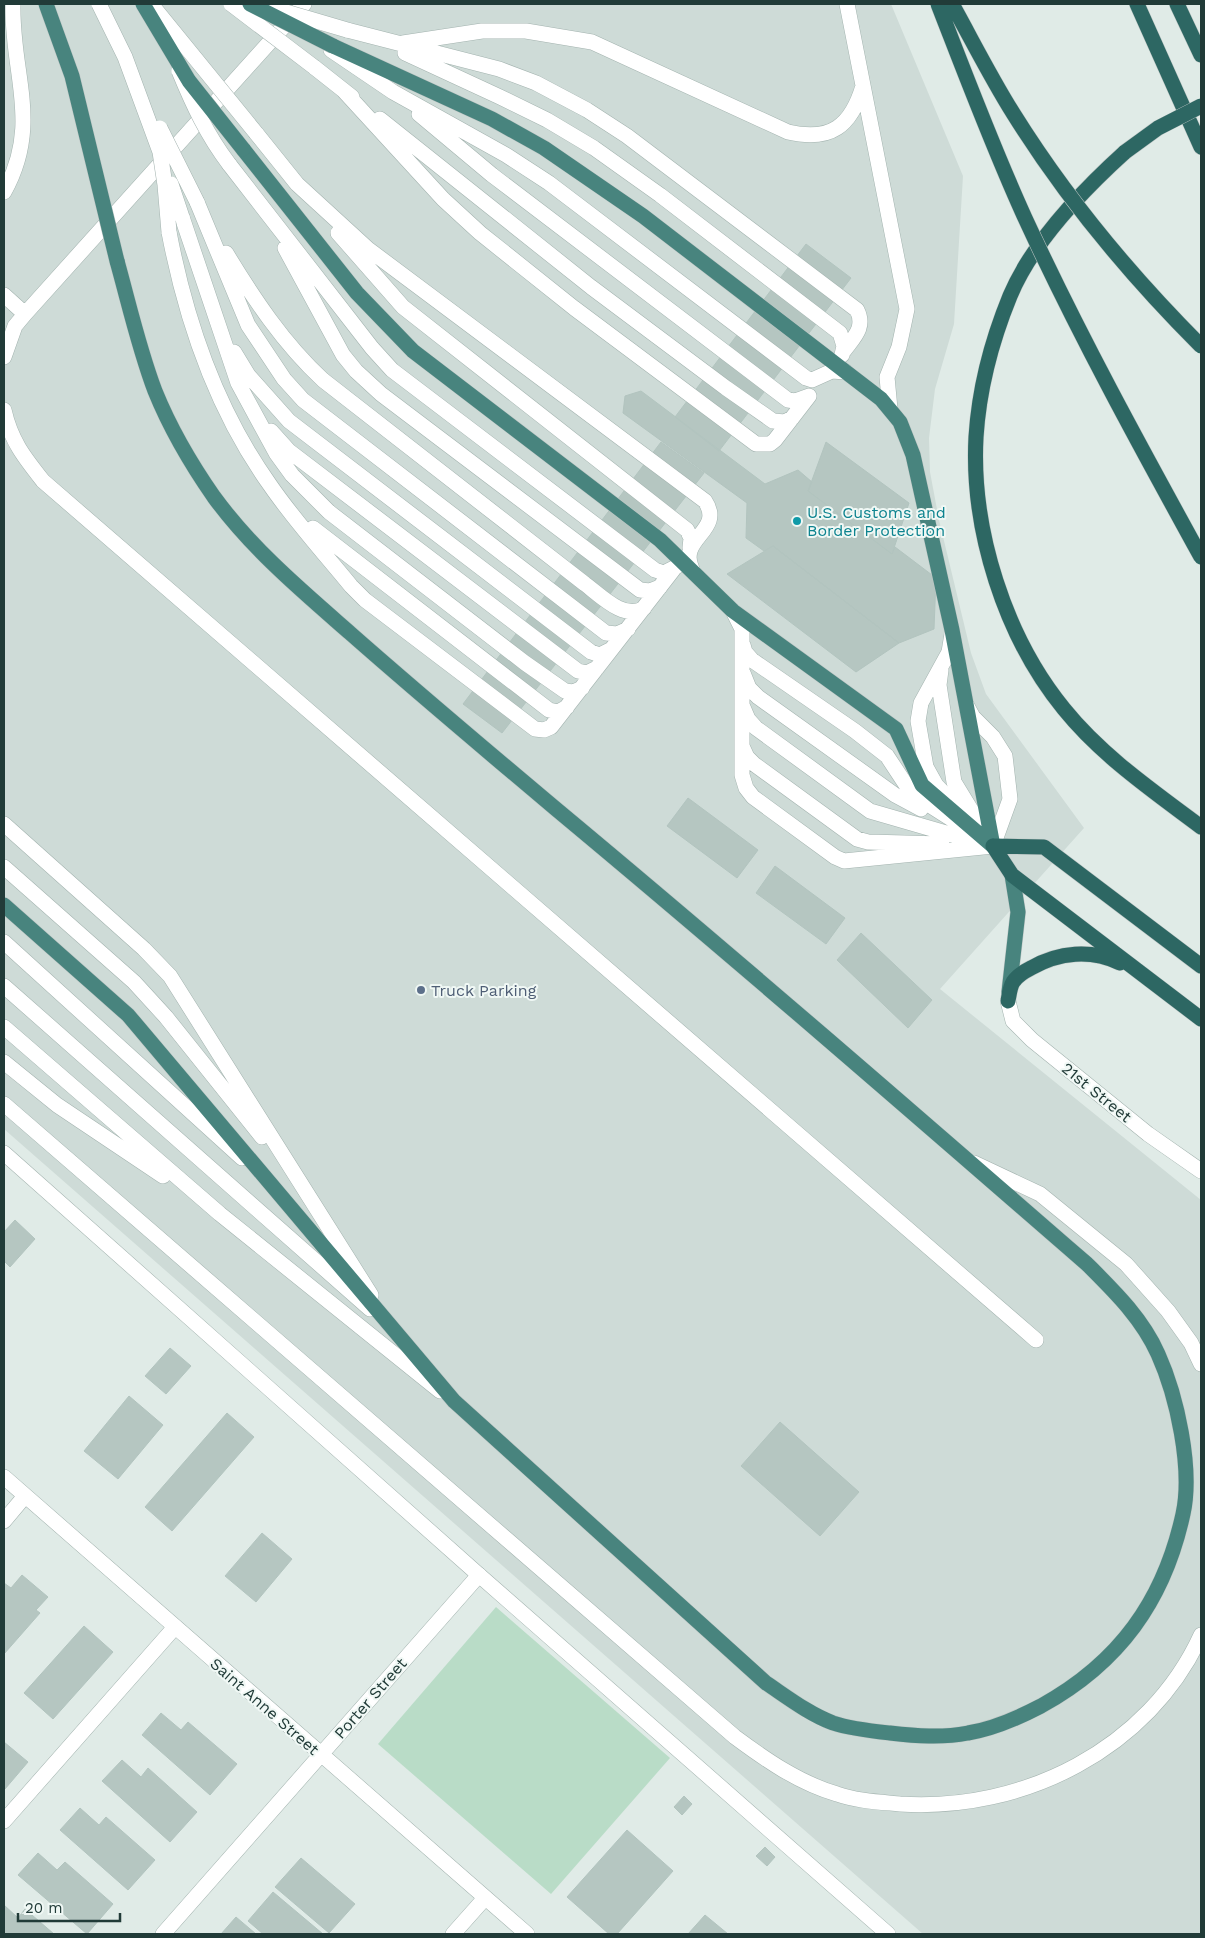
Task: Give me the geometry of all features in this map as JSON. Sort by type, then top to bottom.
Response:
[{"type":"highway","points":[[4,905],[128,1015],[454,1402],[766,1683],[799,1706],[833,1722],[874,1731],[921,1736],[968,1733],[1017,1718],[1066,1692],[1102,1664],[1132,1631],[1145,1610],[1170,1559],[1183,1512],[1181,1432],[1172,1389],[1158,1352],[1138,1319],[1119,1296],[1087,1264],[601,847],[441,713],[287,578],[216,500],[190,460],[156,391],[117,261],[72,76],[46,4]]},
{"type":"highway","points":[[143,4],[172,56],[189,81],[358,294],[413,351],[639,523],[692,569],[733,611],[896,729],[922,785],[993,846],[1012,874],[1201,1018]]},
{"type":"highway","points":[[250,4],[331,47],[492,119],[544,148],[642,216],[846,372],[890,409],[900,422],[913,455],[952,630],[993,846]]},
{"type":"highway","points":[[938,4],[985,126],[1026,218],[1134,435],[1201,557]]},
{"type":"highway","points":[[952,4],[1013,112],[1049,167],[1161,306],[1201,346]]},
{"type":"highway","points":[[1136,4],[1201,147]]},
{"type":"highway","points":[[1177,4],[1201,55]]},
{"type":"highway","points":[[1201,106],[1158,128],[1125,152],[1098,177],[1057,222],[1029,262],[1010,295],[993,346],[982,393],[976,438],[978,489],[984,535],[994,579],[1013,624],[1036,669],[1064,709],[1094,741],[1131,774],[1201,827]]},
{"type":"highway","points":[[993,846],[1044,847],[1201,966]]},
{"type":"highway","points":[[1008,1001],[1018,912],[1012,874]]},
{"type":"highway","points":[[1008,1001],[1013,982],[1025,971],[1057,956],[1084,953],[1108,957],[1161,987]]},
{"type":"street","points":[[4,192],[12,177],[24,135],[14,4]]},
{"type":"street","points":[[99,4],[208,224],[276,330],[298,357],[323,380],[585,584],[624,611],[634,613],[644,608]]},
{"type":"street","points":[[151,4],[297,184],[403,307],[687,530],[692,538],[688,556],[692,569]]},
{"type":"street","points":[[231,4],[314,67],[591,287],[726,388],[773,421],[785,422],[792,418]]},
{"type":"street","points":[[258,4],[397,44],[499,69],[536,83],[628,136],[857,310],[862,323],[860,329],[842,352]]},
{"type":"street","points":[[4,357],[14,326],[304,4]]},
{"type":"street","points":[[847,4],[907,309],[899,347],[887,377],[890,409]]},
{"type":"street","points":[[397,44],[482,31],[526,32],[592,42],[788,132],[805,136],[821,134],[836,128],[850,118],[856,108],[863,86]]},
{"type":"street","points":[[367,35],[500,96],[547,120],[594,148],[660,195],[840,333],[843,338],[842,366],[846,372]]},
{"type":"street","points":[[331,47],[393,92],[492,175],[788,400],[795,401],[809,396]]},
{"type":"street","points":[[172,56],[196,112],[212,142],[262,208],[392,370],[655,570],[664,573],[681,566],[692,569]]},
{"type":"street","points":[[126,57],[238,383],[276,453],[292,475],[323,507],[564,691],[573,692],[582,688]]},
{"type":"street","points":[[344,91],[443,199],[480,233],[574,308],[748,438],[761,445],[770,444],[826,374]]},
{"type":"street","points":[[393,92],[506,155],[549,183],[806,378],[812,380],[832,371],[846,372]]},
{"type":"street","points":[[160,152],[169,232],[176,272],[205,365],[234,425],[270,485],[351,586],[366,600],[535,729],[540,730],[548,729],[567,707],[673,570]]},
{"type":"street","points":[[297,184],[340,226],[368,249],[705,501],[711,511],[711,518],[690,548]]},
{"type":"street","points":[[262,208],[332,336],[356,372],[381,394],[624,579],[645,592],[660,587]]},
{"type":"street","points":[[208,224],[248,325],[284,380],[303,400],[606,633],[617,634],[628,629]]},
{"type":"street","points":[[4,295],[26,314]]},
{"type":"street","points":[[214,313],[248,375],[289,421],[591,652],[600,655],[610,650]]},
{"type":"street","points":[[238,383],[274,434],[289,451],[578,671],[587,673],[597,668]]},
{"type":"street","points":[[4,410],[8,430],[18,448],[43,481],[1036,1340]]},
{"type":"street","points":[[270,485],[323,536],[511,682],[549,710],[558,712],[567,707]]},
{"type":"street","points":[[733,611],[742,629],[742,775],[746,788],[753,797],[840,859],[853,862],[993,846]]},
{"type":"street","points":[[952,630],[952,642],[918,712],[919,731],[926,767],[936,785],[993,846]]},
{"type":"street","points":[[742,641],[745,652],[752,660],[887,756],[912,794],[993,846]]},
{"type":"street","points":[[943,663],[940,685],[954,782],[957,791],[993,846]]},
{"type":"street","points":[[742,672],[749,688],[758,697],[896,795],[993,846]]},
{"type":"street","points":[[741,701],[748,719],[756,728],[870,811],[993,846]]},
{"type":"street","points":[[967,706],[973,717],[993,737],[1005,756],[1010,798],[993,846]]},
{"type":"street","points":[[742,745],[747,757],[754,764],[862,841],[993,846]]},
{"type":"street","points":[[4,824],[144,949],[170,976],[392,1328]]},
{"type":"street","points":[[4,867],[134,982],[166,1017],[303,1188]]},
{"type":"street","points":[[4,942],[269,1182]]},
{"type":"street","points":[[4,986],[392,1328]]},
{"type":"street","name":"21st Street","points":[[1008,1001],[1013,1021],[1032,1040],[1148,1134],[1201,1171]]},
{"type":"street","points":[[4,1027],[220,1214],[454,1402]]},
{"type":"street","points":[[4,1062],[58,1105],[220,1214]]},
{"type":"street","points":[[4,1104],[736,1736],[782,1770],[806,1781],[836,1794],[874,1802],[946,1805],[979,1801],[1042,1782],[1102,1752],[1129,1730],[1157,1702],[1177,1676],[1201,1635]]},
{"type":"street","points":[[4,1153],[479,1575],[888,1934]]},
{"type":"street","points":[[968,1161],[1040,1194],[1126,1264],[1168,1311],[1191,1343],[1201,1364]]},
{"type":"street","name":"Saint Anne Street","points":[[4,1477],[527,1934]]},
{"type":"street","points":[[4,1521],[26,1496]]},
{"type":"street","name":"Porter Street","points":[[162,1934],[479,1575]]},
{"type":"street","points":[[4,1821],[175,1627]]},
{"type":"street","points":[[453,1934],[485,1898]]},
{"type":"shaded area","points":[[4,4],[891,4],[963,176],[954,324],[935,389],[929,438],[930,472],[939,520],[971,653],[986,694],[1084,828],[940,989],[1201,1200],[1201,1934],[923,1934],[4,1129]]},
{"type":"green space","points":[[496,1607],[670,1758],[551,1894],[378,1744]]},
{"type":"building","points":[[806,244],[851,278],[719,451],[675,417]]},
{"type":"building","name":"U.S. Customs and Border Protection","points":[[641,391],[765,484],[798,470],[812,482],[808,491],[892,554],[895,547],[936,578],[934,629],[899,643],[773,546],[764,551],[746,538],[747,503],[623,413],[625,396]]},
{"type":"building","points":[[661,442],[704,473],[502,733],[463,704]]},
{"type":"building","points":[[826,442],[909,503],[892,554],[808,491]]},
{"type":"building","points":[[773,546],[899,643],[856,672],[727,574]]},
{"type":"building","points":[[688,798],[758,850],[737,878],[667,826]]},
{"type":"building","points":[[775,866],[845,918],[826,944],[756,893]]},
{"type":"building","points":[[861,933],[932,1000],[908,1028],[837,960]]},
{"type":"building","points":[[15,1220],[35,1239],[10,1267],[4,1261],[4,1232]]},
{"type":"building","points":[[170,1348],[191,1366],[166,1394],[145,1376]]},
{"type":"building","points":[[129,1396],[163,1425],[118,1479],[84,1451]]},
{"type":"building","points":[[227,1413],[254,1437],[172,1531],[145,1507]]},
{"type":"building","points":[[780,1422],[859,1492],[820,1536],[741,1466]]},
{"type":"building","points":[[262,1533],[292,1559],[256,1602],[225,1576]]},
{"type":"building","points":[[22,1575],[48,1597],[36,1610],[40,1613],[4,1654],[4,1583],[11,1588]]},
{"type":"building","points":[[84,1626],[113,1652],[53,1719],[24,1693]]},
{"type":"building","points":[[161,1713],[181,1730],[188,1722],[237,1764],[210,1795],[142,1735]]},
{"type":"building","points":[[4,1742],[28,1762],[5,1789],[4,1787]]},
{"type":"building","points":[[122,1760],[141,1777],[148,1768],[197,1812],[170,1842],[102,1781]]},
{"type":"building","points":[[684,1796],[692,1804],[682,1815],[674,1807]]},
{"type":"building","points":[[80,1808],[99,1825],[106,1817],[155,1860],[128,1890],[60,1830]]},
{"type":"building","points":[[627,1830],[673,1871],[617,1934],[609,1934],[567,1897]]},
{"type":"building","points":[[765,1847],[775,1857],[767,1866],[756,1856]]},
{"type":"building","points":[[38,1853],[57,1870],[65,1862],[113,1904],[87,1934],[18,1875]]},
{"type":"building","points":[[301,1858],[355,1904],[329,1933],[275,1887]]},
{"type":"building","points":[[273,1892],[323,1934],[263,1934],[248,1921]]},
{"type":"building","points":[[4,1905],[18,1918],[25,1909],[54,1934],[4,1934]]},
{"type":"building","points":[[705,1915],[728,1934],[688,1934]]},
{"type":"building","points":[[236,1917],[256,1934],[221,1934]]},
{"type":"place","name":"U.S. Customs and Border Protection","points":[[797,521]]},
{"type":"place","name":"Truck Parking","points":[[421,990]]}]
